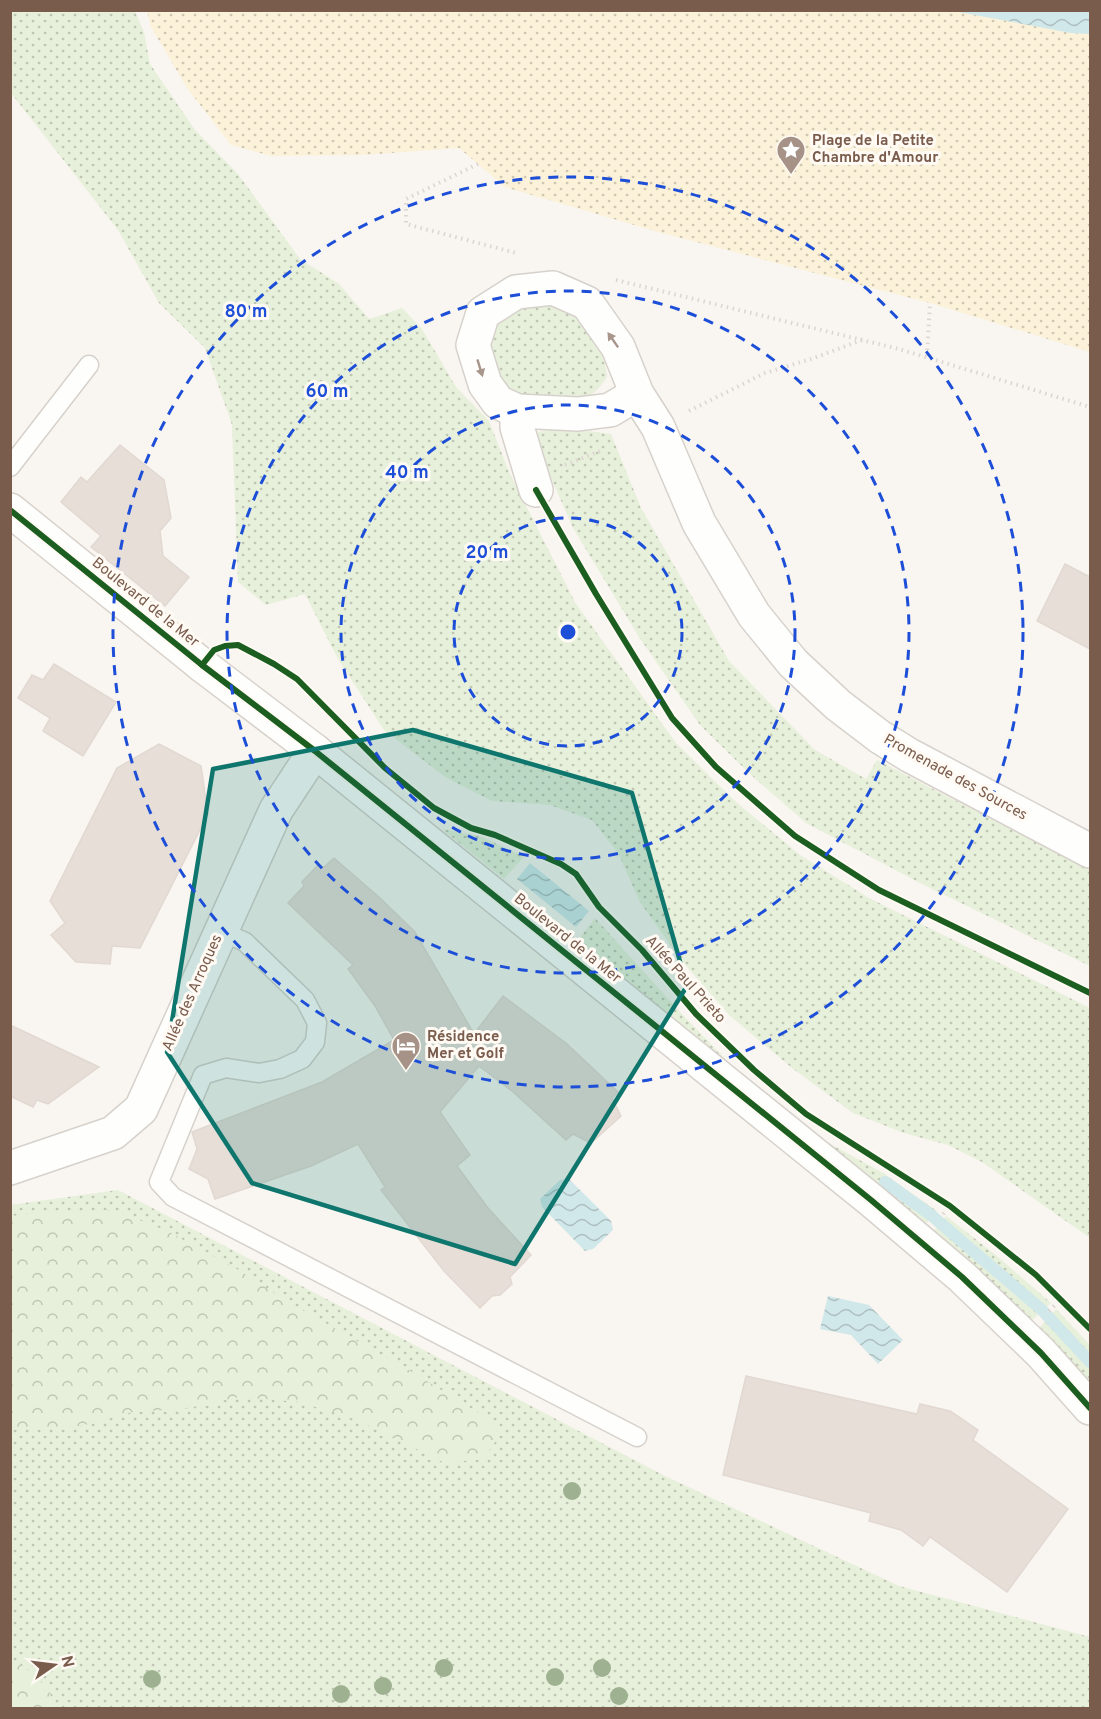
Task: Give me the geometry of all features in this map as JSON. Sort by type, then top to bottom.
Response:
[{"type":"street","name":"Promenade des Sources","points":[[517,411],[498,402],[485,384],[473,345],[483,313],[516,292],[553,288],[587,303],[618,347],[636,394],[658,426],[699,523],[723,567],[754,615],[793,663],[838,705],[880,737],[1090,851]]},
{"type":"street","points":[[534,484],[517,427],[517,411],[578,414],[610,410],[636,394]]},
{"type":"street","name":"Boulevard de la Mer","points":[[10,510],[202,665],[315,751],[871,1200],[962,1277],[1041,1353],[1090,1408]]},
{"type":"street","name":"Allée des Arroques","points":[[10,1168],[113,1133],[141,1109],[276,810],[315,751]]},
{"type":"lane","points":[[10,467],[89,365]]},
{"type":"lane","points":[[221,931],[245,942],[305,1000],[317,1023],[315,1042],[302,1059],[280,1069],[259,1072],[226,1068],[203,1075],[159,1182],[173,1197],[637,1437]]},
{"type":"path","points":[[478,164],[406,199],[405,224],[519,254]]},
{"type":"path","points":[[610,278],[927,357],[1090,407]]},
{"type":"path","points":[[927,357],[930,303]]},
{"type":"path","points":[[658,426],[765,372],[814,358],[863,340]]},
{"type":"path","points":[[534,484],[606,448]]},
{"type":"path","points":[[940,1199],[958,1212]]},
{"type":"path","points":[[943,1213],[950,1206]]},
{"type":"path","points":[[1053,1291],[1069,1306]]},
{"type":"path","points":[[1054,1306],[1061,1299]]},
{"type":"highlighted area","points":[[413,730],[632,793],[687,986],[515,1264],[252,1183],[167,1052],[213,769]]},
{"type":"green space","points":[[11,10],[135,11],[144,32],[150,64],[195,130],[238,174],[300,259],[339,284],[369,319],[402,308],[422,329],[456,387],[489,421],[509,472],[576,604],[676,743],[736,802],[800,855],[869,898],[1090,1008],[1090,1238],[982,1162],[948,1145],[904,1133],[853,1113],[792,1068],[729,1015],[681,960],[640,902],[618,853],[592,820],[550,805],[492,801],[445,777],[384,730],[338,659],[305,594],[266,605],[238,582],[232,425],[205,348],[159,303],[118,230],[11,93]]},
{"type":"green space","points":[[537,305],[565,310],[583,321],[595,337],[600,346],[607,376],[600,387],[589,396],[559,401],[536,399],[508,388],[497,373],[490,343],[496,325],[510,312]]},
{"type":"green space","points":[[568,428],[611,434],[641,508],[729,661],[815,750],[866,779],[877,760],[1090,870],[1090,966],[924,885],[806,823],[750,774],[700,725],[639,637],[573,528],[544,462],[535,432]]},
{"type":"green space","points":[[442,829],[480,836],[524,857],[504,879]]},
{"type":"green space","points":[[595,918],[682,1014],[734,1068],[578,940]]},
{"type":"green space","points":[[825,1141],[883,1173],[937,1211],[926,1224]]},
{"type":"green space","points":[[118,1190],[665,1476],[899,1586],[1090,1637],[1090,1708],[11,1708],[10,1205]]},
{"type":"green space","points":[[114,1210],[167,1231],[237,1269],[290,1303],[407,1369],[495,1423],[498,1438],[483,1459],[445,1463],[357,1420],[300,1402],[239,1397],[184,1409],[133,1412],[81,1426],[11,1430],[11,1216],[45,1212]]},
{"type":"green space","points":[[946,1216],[1051,1303],[1032,1320],[933,1232]]},
{"type":"green space","points":[[1056,1309],[1090,1345],[1090,1382],[1040,1327]]},
{"type":"green space","points":[[20,1664],[49,1688],[53,1708],[11,1708],[11,1669]]},
{"type":"sand","name":"Plage de la Petite Chambre d'Amour","points":[[953,10],[1071,33],[1090,34],[1090,352],[930,303],[658,232],[505,187],[459,148],[364,155],[271,156],[231,145],[187,88],[151,27],[147,11]]},
{"type":"water","points":[[953,11],[1090,11],[1090,34],[1071,33]]},
{"type":"water","points":[[530,863],[589,911],[576,927],[517,879]]},
{"type":"water","points":[[569,1179],[611,1221],[613,1230],[593,1249],[585,1251],[542,1207],[540,1199],[560,1180]]},
{"type":"water","points":[[828,1296],[869,1305],[903,1340],[878,1364],[851,1335],[820,1329]]},
{"type":"building","points":[[120,445],[164,480],[171,518],[160,531],[163,556],[189,577],[165,606],[91,547],[101,536],[61,502],[81,477],[87,482]]},
{"type":"building","points":[[1065,564],[1090,577],[1090,649],[1037,621]]},
{"type":"building","points":[[54,664],[116,702],[83,756],[43,731],[50,718],[18,698],[32,675],[43,680]]},
{"type":"building","points":[[159,744],[201,766],[208,814],[140,948],[112,946],[110,964],[76,962],[51,935],[65,923],[50,901],[117,768]]},
{"type":"building","points":[[334,858],[415,932],[474,1034],[503,996],[567,1044],[618,1092],[612,1098],[621,1116],[591,1143],[573,1134],[566,1140],[512,1091],[479,1066],[440,1112],[470,1155],[457,1166],[488,1208],[531,1255],[510,1277],[512,1284],[500,1295],[492,1296],[480,1308],[444,1271],[381,1190],[385,1187],[358,1144],[311,1166],[215,1199],[208,1179],[189,1169],[197,1149],[192,1132],[322,1082],[394,1040],[375,1006],[348,969],[353,965],[288,903],[304,886],[302,882],[317,866],[324,867]]},
{"type":"building","points":[[10,1025],[99,1067],[48,1104],[37,1100],[33,1107],[10,1096]]},
{"type":"building","points":[[746,1376],[917,1414],[920,1404],[950,1411],[978,1430],[973,1440],[1068,1509],[1007,1592],[930,1537],[923,1546],[901,1530],[869,1521],[871,1513],[723,1475]]},
{"type":"waterway","points":[[885,1182],[931,1215],[1042,1310],[1090,1362]]},
{"type":"cycle path","points":[[536,490],[672,718],[716,767],[795,836],[879,890],[1090,993]]},
{"type":"cycle path","points":[[10,510],[202,665],[315,751],[871,1200],[962,1277],[1041,1353],[1090,1408]]},
{"type":"cycle path","name":"Allée Paul Prieto","points":[[202,665],[214,650],[238,645],[274,664],[297,679],[385,768],[434,808],[471,828],[495,835],[561,864],[576,874],[599,907],[642,950],[696,1014],[754,1070],[806,1114],[950,1206],[1036,1275],[1090,1329]]},
{"type":"place","name":"Plage de la Petite Chambre d'Amour","points":[[791,176]]},
{"type":"place","name":"Résidence Mer et Golf","points":[[406,1072]]}]
